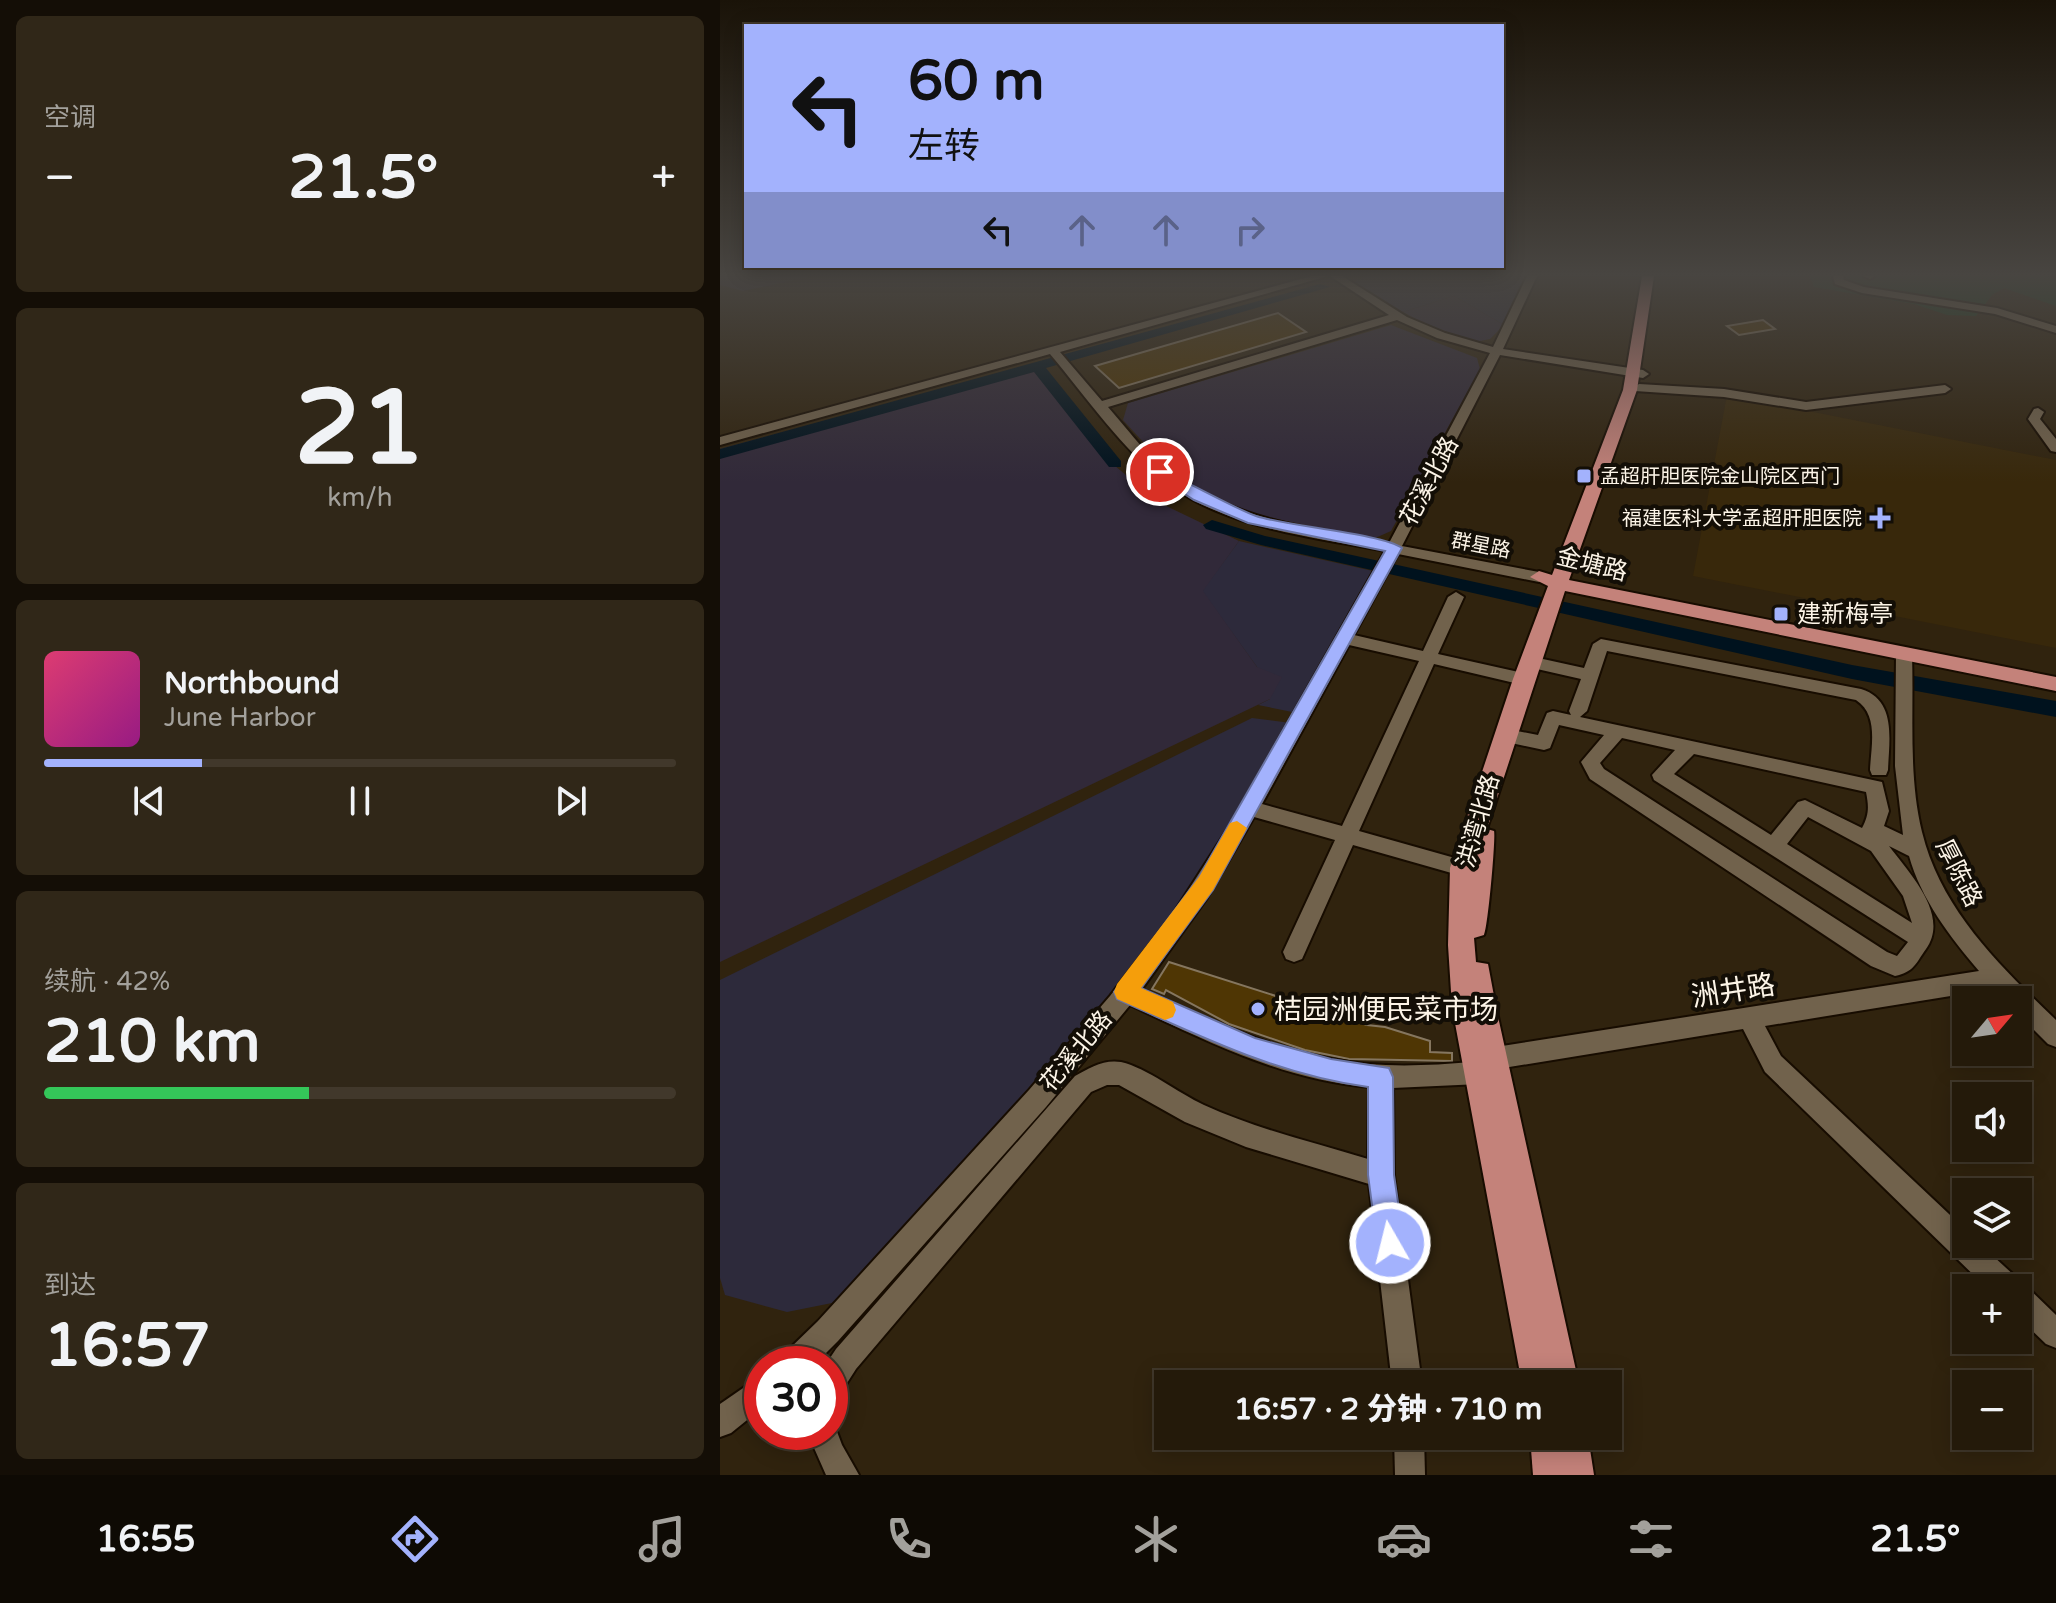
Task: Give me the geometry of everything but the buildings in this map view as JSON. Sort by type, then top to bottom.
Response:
[{"type":"main road","name":"洪湾北路","points":[[1638,378],[1641,345]]},
{"type":"main road","name":"洪湾北路","points":[[1558,1370],[1483,1064],[1466,1007],[1461,945],[1462,868],[1638,378],[1644,345]]},
{"type":"main road","name":"金塘路","points":[[1539,577],[1561,595],[2056,675]]},
{"type":"main road","name":"金塘路","points":[[1561,595],[1595,593],[1905,663],[2056,684]]},
{"type":"main road","name":"洪湾北路","points":[[1533,672],[1517,738],[1492,814],[1476,883],[1483,1064],[1538,1370]]},
{"type":"main road","points":[[1549,1450],[1552,1475]]},
{"type":"main road","points":[[1572,1450],[1575,1475]]},
{"type":"street","points":[[720,441],[1099,345]]},
{"type":"street","points":[[1101,405],[1302,345]]},
{"type":"street","points":[[1474,345],[1497,352],[1638,378],[1806,406],[1945,389]]},
{"type":"street","name":"花溪北路","points":[[813,1346],[969,1174],[1125,992],[1206,884],[1382,571],[1500,345]]},
{"type":"street","name":"群星路","points":[[1059,357],[1147,460],[1199,497],[1263,523],[1539,577]]},
{"type":"street","points":[[2038,412],[2034,419],[2056,448]]},
{"type":"street","points":[[1294,952],[1456,597]]},
{"type":"street","points":[[1344,638],[1429,658],[1533,672],[1590,675]]},
{"type":"street","points":[[1578,711],[1601,644],[1861,695],[1875,704],[1880,712],[1879,770]]},
{"type":"street","name":"厚陈路","points":[[1905,663],[1908,804],[1916,850],[1939,898],[1998,978],[2056,1036]]},
{"type":"street","points":[[1517,738],[1544,743],[1553,717],[1618,731],[1690,747],[1875,787],[1879,811],[1874,837],[1902,875],[1924,920],[1922,940],[1902,966],[1887,964],[1597,774],[1590,767],[1592,758],[1618,731]]},
{"type":"street","points":[[1690,747],[1661,775],[1922,940]]},
{"type":"street","points":[[1774,846],[1805,807],[1874,837],[1916,850]]},
{"type":"street","points":[[1248,808],[1462,868]]},
{"type":"street","name":"洲井路","points":[[1125,992],[1253,1049],[1331,1070],[1381,1077],[1483,1064],[1749,1017],[1998,978]]},
{"type":"street","points":[[1749,1017],[1773,1064],[1992,1274]]},
{"type":"street","points":[[848,1357],[1083,1084],[1098,1074],[1113,1072],[1246,1135],[1381,1175]]},
{"type":"street","points":[[1381,1077],[1381,1175],[1405,1370]]},
{"type":"street","points":[[989,1151],[1011,1167]]},
{"type":"street","points":[[969,1174],[990,1192]]},
{"type":"street","points":[[2032,1311],[2056,1334]]},
{"type":"street","points":[[720,1422],[744,1404]]},
{"type":"street","points":[[828,1450],[844,1475]]},
{"type":"street","points":[[1409,1450],[1410,1475]]},
{"type":"shaded area","points":[[1324,345],[1443,345],[1477,358],[1480,369],[1391,531],[1373,539],[1253,514],[1194,486],[1155,455],[1123,420],[1128,403]]},
{"type":"shaded area","points":[[1025,367],[1034,368],[1114,465],[1158,502],[1239,541],[1203,591],[1257,667],[1282,677],[1270,699],[720,962],[720,449]]},
{"type":"shaded area","name":"福建医科大学孟超肝胆医院","points":[[1727,395],[2056,460],[2056,648],[1693,576]]},
{"type":"shaded area","points":[[1239,541],[1373,571],[1297,713],[1258,705],[1270,699],[1257,667],[1202,591]]},
{"type":"shaded area","points":[[1252,718],[1291,723],[1189,893],[1118,987],[868,1270],[832,1303],[787,1312],[725,1295],[720,1278],[720,980]]},
{"type":"waterway","points":[[1037,366],[1115,345]]},
{"type":"waterway","points":[[720,454],[1037,366]]},
{"type":"waterway","points":[[1037,366],[1115,464]]},
{"type":"waterway","points":[[1212,525],[1261,540],[1852,672],[2056,709]]},
{"type":"slow traffic","points":[[1165,1010],[1125,992],[1206,884],[1237,828]]},
{"type":"place","name":"孟超肝胆医院金山院区西门","points":[[1584,476]]},
{"type":"place","name":"福建医科大学孟超肝胆医院","points":[[1880,518]]},
{"type":"place","name":"建新梅亭","points":[[1781,614]]},
{"type":"place","name":"桔园洲便民菜市场","points":[[1258,1009]]},
{"type":"route","points":[[1160,472],[1199,497],[1253,520],[1394,548],[1206,884],[1125,992],[1253,1049],[1347,1074],[1381,1077],[1378,1132],[1390,1243]]}]
